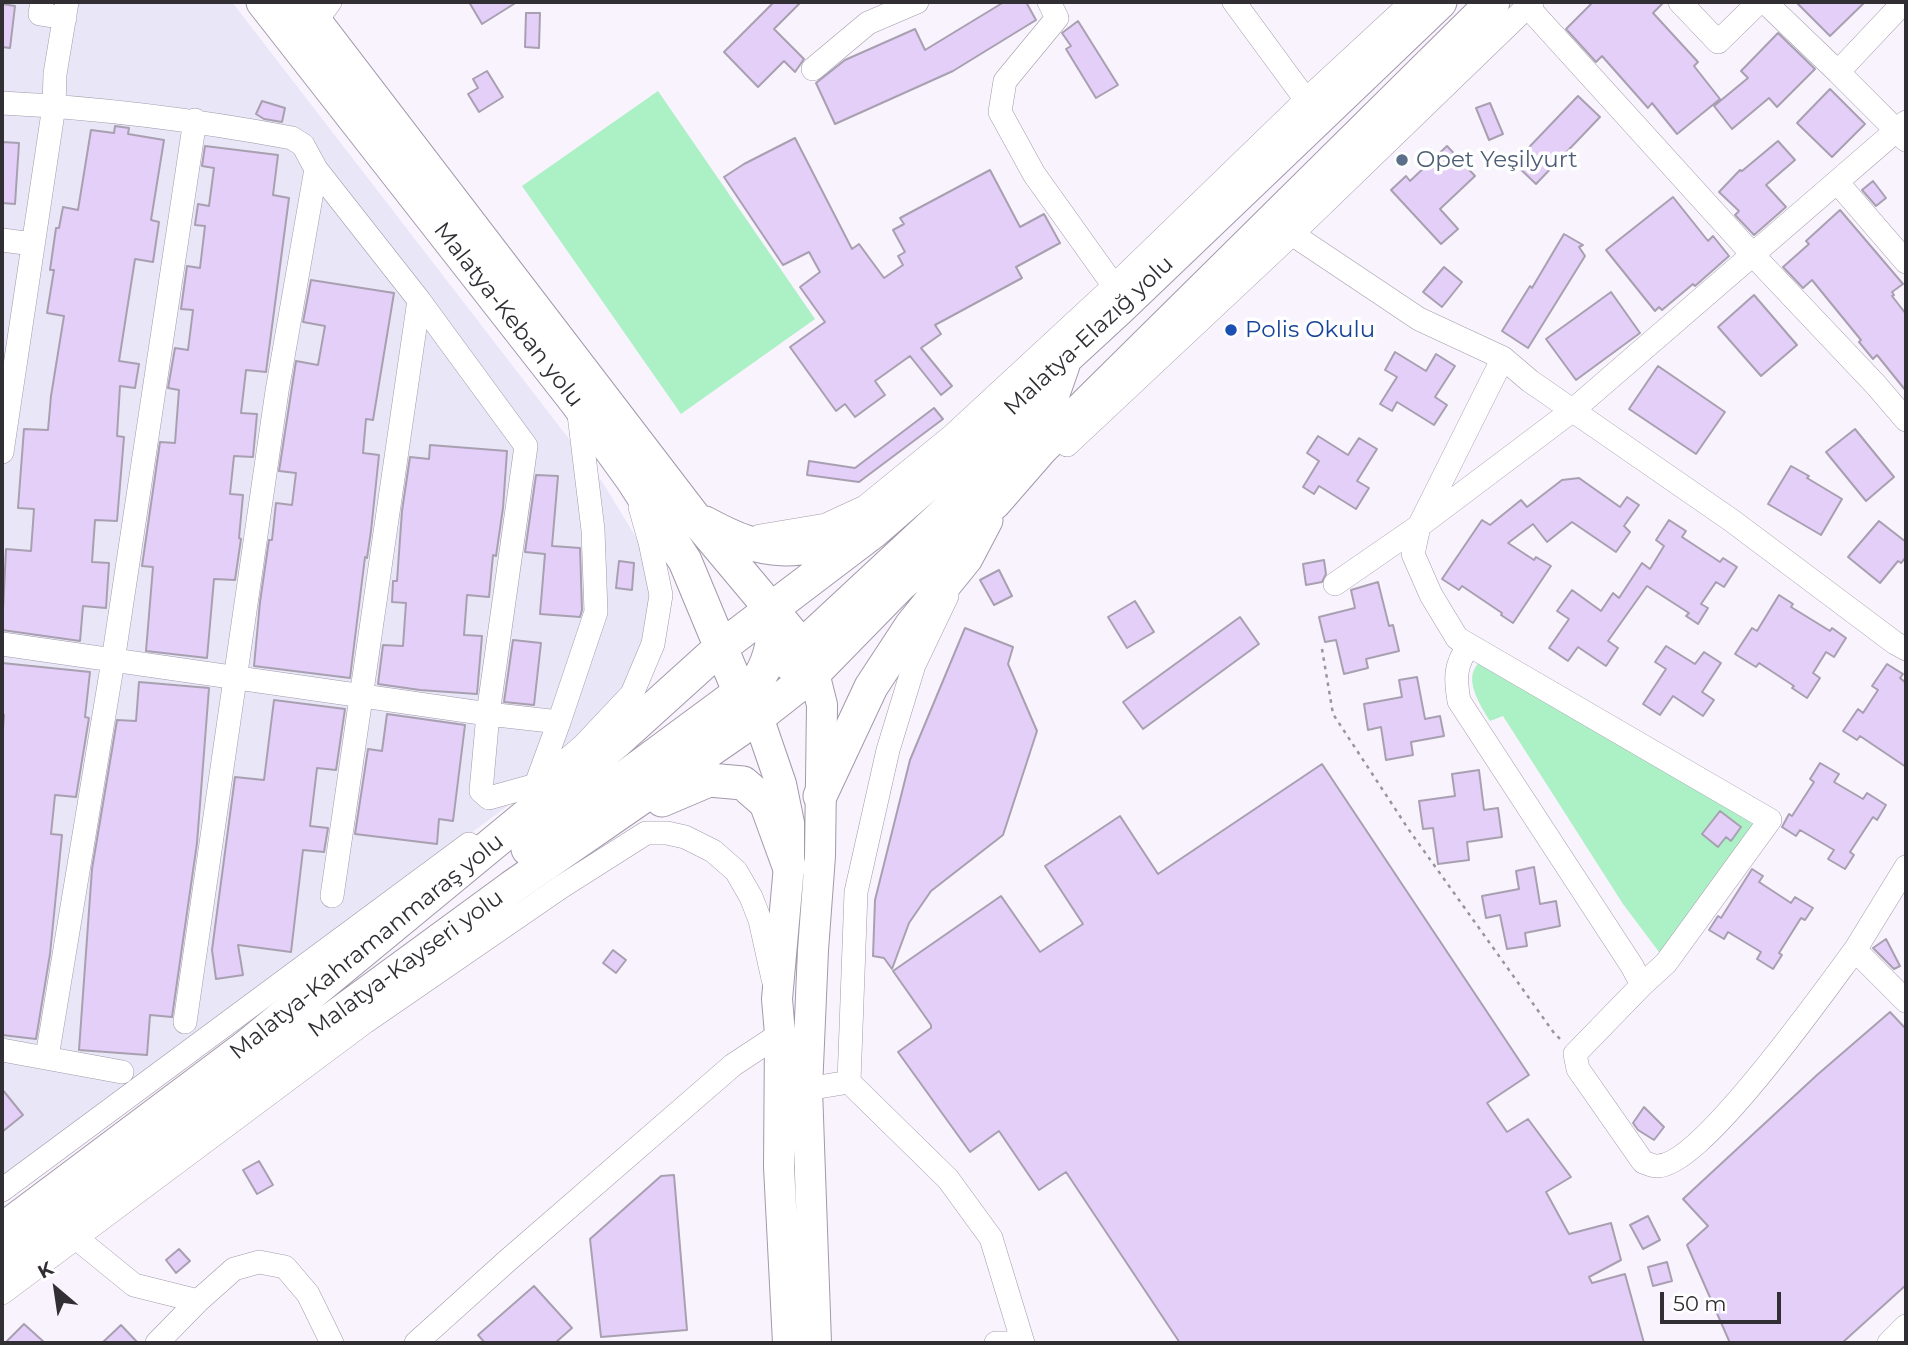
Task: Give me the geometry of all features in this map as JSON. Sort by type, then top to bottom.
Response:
[{"type":"highway","name":"Malatya-Keban yolu","points":[[263,2],[577,403],[632,479],[685,561],[711,657],[743,703]]},
{"type":"highway","name":"Malatya-Elazığ yolu","points":[[711,657],[874,531],[1065,359],[1254,182],[1440,2]]},
{"type":"highway","name":"Malatya-Elazığ yolu","points":[[816,652],[901,584],[995,502],[1042,448],[1493,2]]},
{"type":"highway","name":"Malatya-Keban yolu","points":[[315,8],[694,517],[772,610],[816,652]]},
{"type":"highway","points":[[816,652],[1042,422],[1065,359]]},
{"type":"highway","points":[[820,796],[871,687],[911,626],[966,558],[995,502],[1067,445]]},
{"type":"highway","points":[[694,517],[736,540],[765,548],[792,550],[874,531]]},
{"type":"highway","points":[[367,993],[396,947],[743,703],[768,663],[773,645],[772,610]]},
{"type":"highway","name":"Malatya-Kayseri yolu","points":[[2,1261],[512,887],[601,825],[743,703],[816,652]]},
{"type":"highway","name":"Malatya-Kahramanmaraş yolu","points":[[2,1230],[246,1047],[617,742],[711,657]]},
{"type":"highway","points":[[584,745],[652,709]]},
{"type":"highway","points":[[601,825],[709,780],[743,783],[766,803],[789,866]]},
{"type":"main road","points":[[816,652],[821,705],[820,856],[807,1089],[816,1343]]},
{"type":"main road","points":[[743,703],[780,784],[789,823],[789,866],[777,999],[780,1034],[779,1167],[788,1343]]},
{"type":"street","points":[[2,452],[8,374],[33,244],[66,10],[40,14],[42,2]]},
{"type":"street","points":[[813,69],[868,23],[917,2]]},
{"type":"street","points":[[1049,2],[1057,18],[1005,81],[1000,111],[1034,174],[1114,286]]},
{"type":"street","points":[[1234,2],[1306,100]]},
{"type":"street","points":[[736,540],[826,525],[865,507],[952,436],[1412,2]]},
{"type":"street","points":[[1254,182],[1423,2]]},
{"type":"street","points":[[1680,2],[1718,42],[1759,2]]},
{"type":"street","points":[[1335,584],[1419,526],[1573,410],[1837,182],[1903,130],[1765,2]]},
{"type":"street","points":[[1067,445],[1292,234],[1530,4],[1753,255],[1906,420]]},
{"type":"street","points":[[1838,72],[1897,5]]},
{"type":"street","points":[[2,103],[195,120],[292,138],[303,145],[316,169],[419,300],[526,446],[488,714],[481,791],[489,798],[536,785]]},
{"type":"street","points":[[47,1057],[113,661],[195,120]]},
{"type":"street","points":[[185,1022],[277,391],[316,169]]},
{"type":"street","points":[[1837,182],[1906,262]]},
{"type":"street","points":[[1292,234],[1419,319],[1503,358],[1530,381],[1731,520],[1906,649]]},
{"type":"street","points":[[2,240],[33,244]]},
{"type":"street","points":[[332,896],[419,300]]},
{"type":"street","points":[[1503,358],[1419,526],[1413,554],[1431,595],[1457,638],[1468,646],[1457,663],[1459,701],[1642,985]]},
{"type":"street","points":[[536,785],[596,612],[593,530],[577,403]]},
{"type":"street","points":[[2,1190],[470,843],[584,745],[632,694],[653,644],[661,595],[650,542],[632,479]]},
{"type":"street","points":[[966,558],[914,665],[888,750],[856,892],[849,1082],[948,1179],[991,1238],[1023,1343]]},
{"type":"street","points":[[1457,638],[1770,820],[1666,963],[1574,1054],[1578,1069],[1643,1162],[1658,1166],[1687,1152],[1736,1106],[1855,950],[1906,867]]},
{"type":"street","points":[[2,645],[559,722]]},
{"type":"street","points":[[2,1293],[365,1022],[561,887],[646,833],[667,833],[685,837],[712,850],[736,871],[760,920],[777,999]]},
{"type":"street","points":[[1855,950],[1906,1001]]},
{"type":"street","points":[[416,1343],[506,1261],[733,1065],[780,1034]]},
{"type":"street","points":[[2,1050],[122,1072]]},
{"type":"street","points":[[807,1089],[849,1082]]},
{"type":"street","points":[[75,1237],[167,1139]]},
{"type":"street","points":[[75,1237],[134,1285],[198,1301]]},
{"type":"street","points":[[157,1343],[234,1269],[259,1262],[285,1267],[308,1294],[332,1343]]},
{"type":"street","points":[[1889,1343],[1906,1326]]},
{"type":"street","points":[[996,1343],[1007,1343]]},
{"type":"path","points":[[1322,649],[1333,714],[1346,737],[1554,1033],[1574,1054]]},
{"type":"shaded area","points":[[2,2],[232,2],[603,483],[651,562],[656,596],[628,689],[510,804],[2,1183]]},
{"type":"green space","points":[[658,91],[815,319],[681,414],[522,186]]},
{"type":"green space","points":[[1495,654],[1757,827],[1662,956],[1623,904],[1503,716],[1490,721],[1479,703],[1473,675],[1483,660]]},
{"type":"building","points":[[469,2],[517,2],[482,24]]},
{"type":"building","points":[[774,2],[801,2],[774,29],[804,59],[795,72],[784,61],[758,87],[724,52]]},
{"type":"building","points":[[1004,2],[1026,2],[1036,20],[953,71],[835,124],[816,83],[845,60],[915,29],[925,50]]},
{"type":"building","points":[[1593,2],[1664,2],[1653,13],[1698,62],[1694,66],[1720,99],[1677,134],[1652,103],[1648,108],[1602,56],[1596,62],[1566,29]]},
{"type":"building","points":[[1796,2],[1865,2],[1830,36]]},
{"type":"building","points":[[2,4],[15,6],[10,48],[2,47]]},
{"type":"building","points":[[526,13],[540,13],[539,48],[525,47]]},
{"type":"building","points":[[1078,21],[1118,85],[1096,98],[1066,49],[1071,46],[1062,33]]},
{"type":"building","points":[[1778,33],[1815,69],[1777,107],[1769,98],[1732,129],[1714,106],[1748,78],[1741,71]]},
{"type":"building","points":[[487,71],[503,97],[479,112],[468,94],[478,88],[473,79]]},
{"type":"building","points":[[1830,89],[1865,124],[1832,157],[1797,123]]},
{"type":"building","points":[[1578,96],[1600,117],[1536,184],[1514,163]]},
{"type":"building","points":[[262,101],[285,108],[282,122],[264,119],[256,114]]},
{"type":"building","points":[[1490,103],[1503,134],[1489,140],[1476,108]]},
{"type":"building","points":[[115,126],[129,128],[128,134],[164,140],[151,220],[159,222],[153,262],[135,259],[119,361],[139,364],[135,388],[120,386],[117,436],[124,437],[117,521],[95,520],[92,562],[109,563],[106,608],[83,606],[80,641],[2,630],[6,549],[31,551],[34,509],[18,508],[24,429],[48,430],[64,316],[47,313],[54,270],[50,270],[56,228],[59,228],[63,207],[78,210],[91,130],[114,133]]},
{"type":"building","points":[[795,138],[852,249],[859,244],[884,278],[903,265],[898,256],[905,252],[893,230],[904,224],[900,218],[990,170],[1020,227],[1044,214],[1060,243],[1016,267],[1022,278],[935,325],[941,334],[921,348],[952,386],[941,395],[910,356],[875,381],[885,395],[855,417],[845,404],[836,411],[790,347],[825,322],[800,287],[820,272],[809,252],[783,265],[724,177]]},
{"type":"building","points":[[1778,141],[1795,160],[1766,185],[1786,207],[1754,235],[1735,215],[1739,211],[1719,192],[1740,170]]},
{"type":"building","points":[[2,142],[19,143],[15,204],[2,203]]},
{"type":"building","points":[[205,146],[278,155],[273,195],[289,198],[266,372],[246,370],[241,413],[257,414],[253,457],[234,456],[230,494],[243,495],[241,539],[235,580],[214,579],[207,658],[146,651],[153,567],[142,566],[160,442],[175,443],[179,390],[168,388],[175,348],[188,350],[193,310],[181,309],[187,266],[200,268],[205,226],[195,225],[198,204],[209,206],[214,168],[202,166]]},
{"type":"building","points":[[1447,146],[1475,176],[1440,209],[1458,229],[1441,244],[1391,190],[1406,176],[1410,181]]},
{"type":"building","points":[[1873,181],[1886,198],[1876,206],[1862,190]]},
{"type":"building","points":[[1673,197],[1708,241],[1713,236],[1729,256],[1695,286],[1693,284],[1662,310],[1659,307],[1655,311],[1606,250]]},
{"type":"building","points":[[1840,210],[1903,284],[1892,292],[1892,296],[1906,314],[1906,391],[1877,355],[1873,359],[1859,342],[1861,340],[1812,280],[1803,288],[1783,267],[1809,244],[1806,241]]},
{"type":"building","points":[[1564,234],[1583,245],[1579,247],[1585,256],[1528,348],[1502,331],[1530,286],[1532,288]]},
{"type":"building","points":[[1444,267],[1462,282],[1442,307],[1423,292]]},
{"type":"building","points":[[311,280],[394,293],[373,420],[366,419],[363,453],[379,455],[350,678],[254,666],[260,602],[276,503],[292,505],[296,473],[279,471],[296,361],[318,365],[325,326],[303,322]]},
{"type":"building","points":[[1611,292],[1640,333],[1576,380],[1546,339]]},
{"type":"building","points":[[1754,295],[1797,345],[1761,376],[1718,327]]},
{"type":"building","points":[[1395,352],[1426,371],[1436,354],[1455,366],[1435,397],[1447,405],[1434,425],[1397,402],[1392,411],[1380,404],[1397,377],[1385,370]]},
{"type":"building","points":[[1658,366],[1725,412],[1696,454],[1629,409]]},
{"type":"building","points":[[934,408],[943,419],[859,482],[807,475],[809,461],[855,468]]},
{"type":"building","points":[[1855,429],[1894,477],[1866,501],[1826,452]]},
{"type":"building","points":[[1318,436],[1348,455],[1359,438],[1377,449],[1357,481],[1369,488],[1356,509],[1319,486],[1314,494],[1303,487],[1319,461],[1307,453]]},
{"type":"building","points":[[430,445],[507,451],[503,508],[496,556],[493,555],[489,597],[467,595],[464,635],[482,636],[477,694],[378,684],[383,645],[403,646],[406,603],[392,602],[393,581],[397,581],[402,511],[410,457],[429,459]]},
{"type":"building","points":[[1791,466],[1842,499],[1821,535],[1768,504]]},
{"type":"building","points":[[536,475],[558,476],[552,546],[580,548],[580,617],[540,614],[545,554],[525,552]]},
{"type":"building","points":[[1579,478],[1620,507],[1627,497],[1639,505],[1624,526],[1630,532],[1616,552],[1572,522],[1547,542],[1533,524],[1508,543],[1534,560],[1536,557],[1551,566],[1513,623],[1462,586],[1459,590],[1442,579],[1482,520],[1490,525],[1521,500],[1527,507],[1562,480]]},
{"type":"building","points":[[1669,520],[1686,531],[1682,537],[1720,562],[1723,558],[1737,567],[1724,587],[1716,582],[1701,604],[1708,608],[1698,624],[1686,616],[1689,613],[1647,586],[1608,641],[1618,648],[1606,666],[1578,647],[1568,661],[1549,648],[1569,619],[1557,611],[1572,590],[1601,611],[1613,593],[1619,598],[1642,563],[1650,569],[1664,546],[1656,540]]},
{"type":"building","points":[[1879,521],[1906,542],[1906,557],[1901,563],[1898,561],[1880,583],[1848,557]]},
{"type":"building","points":[[1324,560],[1326,574],[1322,582],[1306,585],[1303,564]]},
{"type":"building","points":[[619,561],[634,563],[632,590],[616,588]]},
{"type":"building","points":[[999,570],[1012,596],[994,605],[980,580]]},
{"type":"building","points":[[1378,582],[1389,626],[1393,625],[1399,651],[1366,659],[1368,668],[1344,674],[1336,640],[1325,642],[1319,617],[1355,608],[1351,590]]},
{"type":"building","points":[[1779,595],[1793,604],[1791,607],[1846,638],[1834,657],[1826,652],[1813,673],[1820,678],[1807,698],[1759,663],[1756,667],[1735,654],[1752,628],[1757,631]]},
{"type":"building","points":[[1135,601],[1154,632],[1127,648],[1108,617]]},
{"type":"building","points":[[1240,617],[1259,644],[1143,729],[1123,702]]},
{"type":"building","points":[[965,628],[1013,647],[1008,664],[1037,731],[1003,835],[931,891],[909,923],[892,969],[884,958],[873,956],[875,900],[910,760]]},
{"type":"building","points":[[513,640],[541,643],[534,705],[504,702]]},
{"type":"building","points":[[1666,646],[1695,664],[1704,652],[1721,663],[1702,692],[1714,700],[1703,716],[1673,696],[1660,715],[1643,704],[1666,669],[1655,662]]},
{"type":"building","points":[[2,663],[90,672],[85,717],[89,718],[76,797],[55,795],[51,834],[62,835],[50,954],[36,1039],[2,1035]]},
{"type":"building","points":[[1887,664],[1903,674],[1900,678],[1906,683],[1906,767],[1860,736],[1857,740],[1843,731],[1858,709],[1863,713],[1878,690],[1872,686]]},
{"type":"building","points":[[1417,677],[1425,719],[1440,716],[1444,736],[1411,742],[1413,755],[1386,760],[1381,727],[1368,730],[1364,704],[1402,697],[1399,680]]},
{"type":"building","points":[[139,682],[209,688],[197,843],[172,1017],[150,1015],[147,1055],[79,1050],[92,869],[117,720],[136,721]]},
{"type":"building","points":[[274,700],[345,709],[336,770],[317,768],[310,826],[328,828],[324,852],[303,850],[291,952],[238,945],[243,975],[216,979],[212,950],[235,777],[264,780]]},
{"type":"building","points":[[387,714],[465,725],[453,821],[439,819],[437,844],[355,834],[368,749],[382,751]]},
{"type":"building","points":[[1820,763],[1839,774],[1834,782],[1863,799],[1867,793],[1886,805],[1877,820],[1873,817],[1850,852],[1854,855],[1845,869],[1828,859],[1834,850],[1800,830],[1796,836],[1782,827],[1814,782],[1810,779]]},
{"type":"building","points":[[1322,764],[1529,1075],[1487,1103],[1507,1132],[1528,1119],[1571,1177],[1546,1192],[1569,1234],[1611,1223],[1621,1260],[1589,1277],[1592,1283],[1625,1274],[1644,1343],[1180,1343],[1066,1172],[1039,1190],[999,1131],[970,1152],[898,1052],[931,1028],[931,1025],[893,971],[1001,896],[1040,952],[1083,924],[1045,866],[1120,816],[1158,874]]},
{"type":"building","points":[[1479,770],[1484,810],[1498,808],[1502,837],[1467,842],[1469,860],[1438,864],[1433,828],[1423,829],[1419,801],[1455,796],[1452,774]]},
{"type":"building","points":[[1720,811],[1741,827],[1731,841],[1726,837],[1718,847],[1702,834]]},
{"type":"building","points":[[1534,867],[1540,904],[1556,901],[1560,926],[1525,933],[1527,946],[1507,949],[1500,915],[1486,918],[1482,896],[1519,889],[1516,871]]},
{"type":"building","points":[[1752,869],[1763,876],[1759,882],[1791,903],[1795,897],[1813,908],[1805,920],[1801,918],[1779,953],[1782,955],[1773,969],[1757,959],[1761,952],[1728,932],[1724,939],[1709,930],[1718,916],[1721,918]]},
{"type":"building","points":[[1886,939],[1900,966],[1894,969],[1873,948]]},
{"type":"building","points":[[613,950],[626,960],[616,973],[603,963]]},
{"type":"building","points":[[1890,1012],[1906,1029],[1906,1285],[1842,1343],[1730,1343],[1687,1245],[1708,1226],[1683,1199],[1817,1075]]},
{"type":"building","points":[[2,1089],[23,1115],[2,1132]]},
{"type":"building","points":[[1644,1107],[1664,1127],[1654,1140],[1638,1130],[1633,1123]]},
{"type":"building","points":[[259,1161],[273,1185],[257,1194],[243,1170]]},
{"type":"building","points":[[674,1175],[687,1330],[601,1337],[590,1239],[661,1176]]},
{"type":"building","points":[[1648,1216],[1660,1240],[1643,1249],[1630,1225]]},
{"type":"building","points":[[179,1249],[190,1261],[176,1273],[166,1260]]},
{"type":"building","points":[[1667,1262],[1672,1281],[1653,1286],[1648,1267]]},
{"type":"building","points":[[534,1286],[572,1328],[555,1343],[485,1343],[478,1335]]},
{"type":"building","points":[[24,1324],[45,1343],[5,1343]]},
{"type":"building","points":[[121,1325],[138,1343],[102,1343]]},
{"type":"place","name":"Opet Yeşilyurt","points":[[1402,160]]},
{"type":"place","name":"Polis Okulu","points":[[1231,330]]}]
